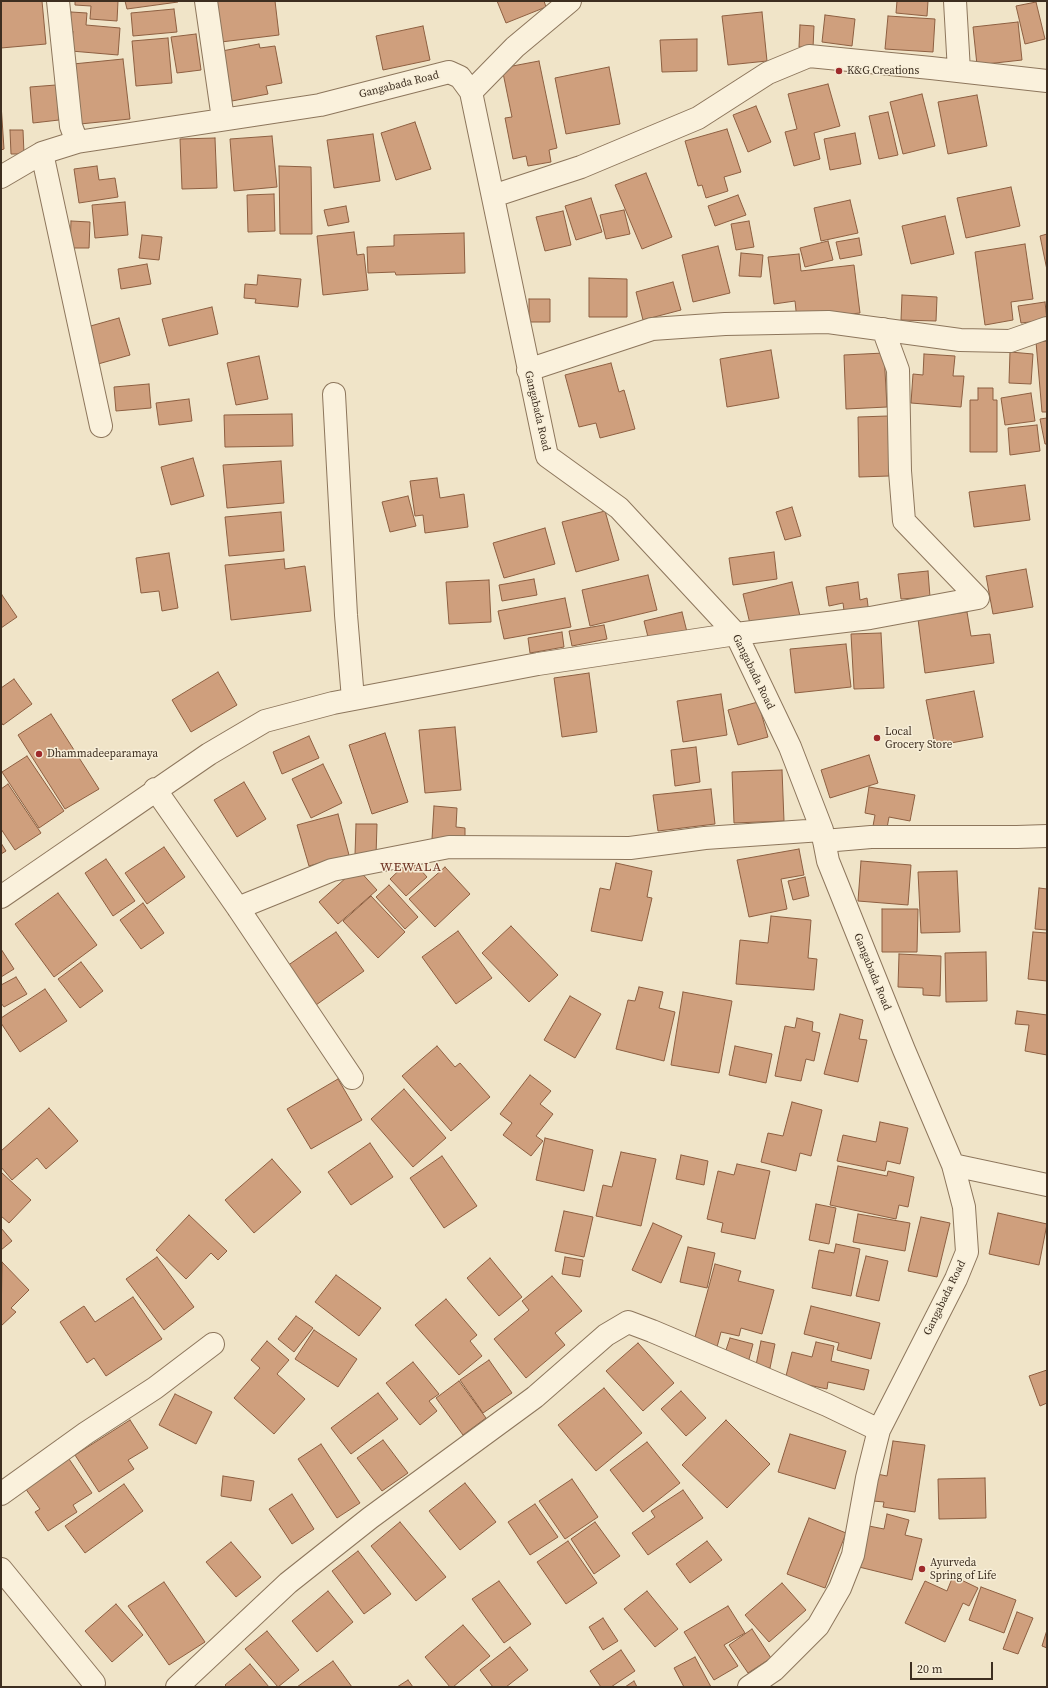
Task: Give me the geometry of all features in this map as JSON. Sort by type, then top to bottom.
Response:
[{"type":"street","points":[[58,1],[71,126],[77,142]]},
{"type":"street","points":[[206,1],[223,119]]},
{"type":"street","points":[[471,92],[515,48],[570,1]]},
{"type":"street","points":[[955,1],[959,71]]},
{"type":"street","points":[[493,196],[581,166],[698,118],[768,73],[809,56],[1047,81]]},
{"type":"street","name":"Gangabada Road","points":[[1,177],[42,153],[77,142],[320,105],[449,72],[460,77],[471,92],[547,456],[619,508],[736,634],[790,747],[823,836],[828,861],[952,1165],[964,1207],[966,1252],[956,1280],[879,1430],[866,1478],[853,1555],[840,1588],[818,1626],[774,1670],[748,1687]]},
{"type":"street","points":[[42,153],[101,426]]},
{"type":"street","points":[[528,370],[652,329],[725,324],[828,322],[960,340],[1010,341],[1047,328]]},
{"type":"street","points":[[1,897],[62,856],[155,789],[208,754],[265,721],[353,699],[538,664],[736,634],[870,618],[978,598],[904,521],[900,470],[898,370],[883,329]]},
{"type":"street","points":[[334,394],[346,615],[353,699]]},
{"type":"street","points":[[155,789],[238,908],[352,1078]]},
{"type":"street","points":[[238,908],[332,870],[449,847],[630,848],[706,838],[823,836],[1047,836]]},
{"type":"street","points":[[952,1165],[1047,1185]]},
{"type":"street","points":[[177,1687],[288,1583],[370,1518],[535,1397],[606,1335],[628,1322],[827,1405],[879,1430]]},
{"type":"street","points":[[1,1494],[86,1433],[155,1388],[213,1344]]},
{"type":"street","points":[[1,1568],[94,1686]]},
{"type":"building","points":[[1,1],[42,1],[46,44],[1,48]]},
{"type":"building","points":[[75,1],[118,1],[117,21],[90,19],[91,6],[75,5]]},
{"type":"building","points":[[125,1],[178,1],[178,2],[127,9]]},
{"type":"building","points":[[216,1],[275,1],[279,35],[221,42]]},
{"type":"building","points":[[497,1],[544,1],[546,7],[506,23]]},
{"type":"building","points":[[897,1],[928,1],[927,16],[896,13]]},
{"type":"building","points":[[1036,2],[1045,39],[1025,44],[1016,6]]},
{"type":"building","points":[[174,9],[177,32],[133,36],[131,13]]},
{"type":"building","points":[[71,12],[87,13],[86,25],[120,28],[118,55],[71,51],[73,31],[69,30]]},
{"type":"building","points":[[762,12],[767,61],[728,65],[722,16]]},
{"type":"building","points":[[825,15],[855,19],[852,46],[822,42]]},
{"type":"building","points":[[888,16],[935,19],[933,52],[885,49]]},
{"type":"building","points":[[1018,22],[1022,60],[977,65],[973,27]]},
{"type":"building","points":[[800,25],[814,26],[813,48],[799,47]]},
{"type":"building","points":[[423,26],[430,60],[383,70],[376,36]]},
{"type":"building","points":[[196,34],[201,70],[177,73],[171,37]]},
{"type":"building","points":[[168,38],[172,83],[136,86],[132,41]]},
{"type":"building","points":[[697,39],[697,71],[662,72],[660,40]]},
{"type":"building","points":[[259,44],[260,48],[275,46],[282,83],[266,86],[268,94],[232,101],[222,51]]},
{"type":"building","points":[[123,59],[130,119],[80,124],[73,64]]},
{"type":"building","points":[[539,61],[557,148],[549,150],[551,162],[528,166],[526,156],[513,159],[505,118],[512,117],[502,68]]},
{"type":"building","points":[[609,67],[620,124],[566,134],[555,78]]},
{"type":"building","points":[[828,84],[840,126],[814,133],[820,159],[794,166],[785,132],[797,129],[788,94]]},
{"type":"building","points":[[56,85],[59,120],[33,123],[30,87]]},
{"type":"building","points":[[922,94],[935,146],[903,154],[890,102]]},
{"type":"building","points":[[977,95],[987,146],[948,154],[938,102]]},
{"type":"building","points":[[1,104],[4,149],[1,150]]},
{"type":"building","points":[[756,106],[771,142],[748,152],[733,115]]},
{"type":"building","points":[[888,112],[898,155],[879,159],[869,116]]},
{"type":"building","points":[[415,122],[431,169],[396,180],[381,133]]},
{"type":"building","points":[[727,129],[741,172],[724,177],[728,191],[706,198],[702,185],[698,186],[685,141]]},
{"type":"building","points":[[10,130],[23,130],[24,154],[11,154]]},
{"type":"building","points":[[855,133],[861,164],[830,170],[824,139]]},
{"type":"building","points":[[373,134],[380,181],[334,188],[327,140]]},
{"type":"building","points":[[272,136],[277,187],[234,191],[230,139]]},
{"type":"building","points":[[215,138],[217,188],[182,189],[180,139]]},
{"type":"building","points":[[97,166],[99,180],[115,178],[118,197],[79,203],[74,169]]},
{"type":"building","points":[[279,166],[311,167],[312,234],[280,234]]},
{"type":"building","points":[[646,173],[672,237],[642,249],[615,185]]},
{"type":"building","points":[[1011,187],[1020,226],[966,238],[957,198]]},
{"type":"building","points":[[274,194],[275,231],[248,232],[247,195]]},
{"type":"building","points":[[738,195],[746,215],[715,226],[708,206]]},
{"type":"building","points":[[591,198],[602,232],[576,240],[565,206]]},
{"type":"building","points":[[850,200],[858,233],[821,241],[814,208]]},
{"type":"building","points":[[125,202],[128,235],[95,238],[92,205]]},
{"type":"building","points":[[346,206],[349,222],[328,226],[324,210]]},
{"type":"building","points":[[624,210],[630,234],[606,239],[600,215]]},
{"type":"building","points":[[563,211],[571,245],[545,251],[536,217]]},
{"type":"building","points":[[945,216],[954,254],[911,264],[902,226]]},
{"type":"building","points":[[71,221],[90,222],[89,248],[70,248]]},
{"type":"building","points":[[749,221],[754,247],[736,250],[731,224]]},
{"type":"building","points":[[354,232],[357,255],[364,254],[368,290],[323,295],[317,236]]},
{"type":"building","points":[[464,233],[465,273],[396,275],[395,272],[368,273],[367,247],[394,246],[394,235]]},
{"type":"building","points":[[1047,234],[1047,270],[1040,236]]},
{"type":"building","points":[[142,235],[162,237],[159,260],[139,258]]},
{"type":"building","points":[[859,238],[862,255],[840,259],[836,242]]},
{"type":"building","points":[[828,241],[833,260],[805,267],[800,248]]},
{"type":"building","points":[[1025,244],[1033,299],[1011,302],[1013,320],[985,325],[975,252]]},
{"type":"building","points":[[718,246],[730,293],[693,302],[682,255]]},
{"type":"building","points":[[741,253],[763,255],[761,277],[739,276]]},
{"type":"building","points":[[799,254],[801,271],[854,265],[860,313],[797,320],[795,301],[774,304],[768,257]]},
{"type":"building","points":[[147,264],[151,284],[121,289],[118,269]]},
{"type":"building","points":[[258,275],[301,279],[298,307],[255,303],[256,299],[244,298],[245,284],[257,285]]},
{"type":"building","points":[[589,278],[627,279],[627,317],[589,317]]},
{"type":"building","points":[[673,282],[681,310],[643,320],[636,292]]},
{"type":"building","points":[[902,295],[937,297],[936,321],[901,320]]},
{"type":"building","points":[[529,299],[550,299],[550,322],[529,322]]},
{"type":"building","points":[[1045,302],[1047,320],[1021,323],[1018,306]]},
{"type":"building","points":[[212,307],[218,334],[169,346],[162,319]]},
{"type":"building","points":[[119,318],[130,355],[98,364],[87,327]]},
{"type":"building","points":[[1047,341],[1047,412],[1042,412],[1036,342]]},
{"type":"building","points":[[771,350],[779,398],[727,407],[720,359]]},
{"type":"building","points":[[1010,352],[1033,354],[1031,384],[1009,383]]},
{"type":"building","points":[[884,353],[887,407],[846,409],[844,355]]},
{"type":"building","points":[[924,354],[955,356],[953,376],[964,376],[961,407],[911,403],[913,374],[923,375]]},
{"type":"building","points":[[259,356],[268,399],[236,405],[227,363]]},
{"type":"building","points":[[611,363],[619,392],[624,390],[635,429],[600,438],[596,423],[579,427],[565,375]]},
{"type":"building","points":[[149,384],[151,408],[116,411],[114,387]]},
{"type":"building","points":[[978,388],[993,388],[993,400],[997,400],[997,452],[970,452],[970,400],[978,400]]},
{"type":"building","points":[[1031,393],[1035,421],[1005,425],[1001,398]]},
{"type":"building","points":[[189,399],[192,421],[159,425],[156,403]]},
{"type":"building","points":[[292,414],[293,446],[225,447],[224,415]]},
{"type":"building","points":[[888,416],[889,476],[859,477],[858,417]]},
{"type":"building","points":[[1047,418],[1047,444],[1045,444],[1040,419]]},
{"type":"building","points":[[1037,425],[1040,451],[1010,455],[1008,428]]},
{"type":"building","points":[[193,458],[204,496],[171,505],[161,467]]},
{"type":"building","points":[[281,461],[284,503],[227,508],[223,465]]},
{"type":"building","points":[[437,478],[440,498],[464,494],[468,527],[425,533],[423,515],[415,516],[410,481]]},
{"type":"building","points":[[1025,485],[1030,520],[974,527],[969,492]]},
{"type":"building","points":[[408,496],[416,526],[390,532],[382,502]]},
{"type":"building","points":[[792,507],[801,536],[785,540],[776,512]]},
{"type":"building","points":[[605,511],[619,560],[576,572],[562,522]]},
{"type":"building","points":[[281,512],[284,551],[229,556],[225,517]]},
{"type":"building","points":[[545,528],[555,564],[504,578],[493,543]]},
{"type":"building","points":[[774,552],[777,579],[733,585],[729,558]]},
{"type":"building","points":[[169,553],[178,608],[162,611],[159,591],[141,593],[136,558]]},
{"type":"building","points":[[284,559],[285,569],[305,566],[311,611],[231,620],[225,565]]},
{"type":"building","points":[[1026,569],[1033,607],[993,614],[986,576]]},
{"type":"building","points":[[928,571],[930,597],[901,599],[898,574]]},
{"type":"building","points":[[648,575],[657,610],[590,626],[582,590]]},
{"type":"building","points":[[534,579],[537,595],[502,601],[499,585]]},
{"type":"building","points":[[489,580],[491,622],[449,624],[446,582]]},
{"type":"building","points":[[792,582],[800,616],[751,628],[743,594]]},
{"type":"building","points":[[858,582],[860,600],[867,598],[869,614],[845,618],[843,603],[829,606],[826,587]]},
{"type":"building","points":[[2,595],[17,617],[1,628],[1,596]]},
{"type":"building","points":[[565,598],[571,627],[504,639],[498,611]]},
{"type":"building","points":[[682,612],[687,632],[649,641],[644,621]]},
{"type":"building","points":[[967,612],[971,636],[990,634],[994,663],[925,673],[918,619]]},
{"type":"building","points":[[604,625],[607,639],[572,646],[569,631]]},
{"type":"building","points":[[562,632],[564,647],[530,653],[528,638]]},
{"type":"building","points":[[881,633],[884,688],[854,689],[851,634]]},
{"type":"building","points":[[846,644],[851,687],[795,693],[790,649]]},
{"type":"building","points":[[218,672],[237,705],[191,732],[172,700]]},
{"type":"building","points":[[589,673],[597,732],[562,737],[554,678]]},
{"type":"building","points":[[14,679],[32,704],[3,725],[1,722],[1,688]]},
{"type":"building","points":[[974,691],[983,737],[935,746],[926,700]]},
{"type":"building","points":[[721,694],[727,735],[683,742],[677,701]]},
{"type":"building","points":[[758,702],[768,737],[738,745],[728,710]]},
{"type":"building","points":[[51,714],[99,789],[65,809],[18,735]]},
{"type":"building","points":[[455,727],[461,790],[425,793],[419,730]]},
{"type":"building","points":[[385,733],[408,802],[372,814],[349,745]]},
{"type":"building","points":[[309,736],[319,758],[282,774],[273,752]]},
{"type":"building","points":[[696,747],[700,782],[675,786],[671,750]]},
{"type":"building","points":[[869,755],[878,783],[830,798],[821,770]]},
{"type":"building","points":[[27,756],[64,811],[39,828],[2,772]]},
{"type":"building","points":[[323,764],[342,803],[311,818],[292,779]]},
{"type":"building","points":[[782,770],[784,821],[734,823],[732,772]]},
{"type":"building","points":[[244,782],[266,819],[237,837],[214,800]]},
{"type":"building","points":[[8,784],[41,833],[15,850],[1,829],[1,789]]},
{"type":"building","points":[[869,787],[915,795],[910,821],[889,817],[887,828],[873,826],[875,815],[865,813]]},
{"type":"building","points":[[711,789],[715,824],[658,831],[653,795]]},
{"type":"building","points":[[434,806],[457,808],[456,827],[465,828],[465,841],[432,839]]},
{"type":"building","points":[[338,814],[349,855],[309,866],[297,825]]},
{"type":"building","points":[[356,824],[377,824],[376,856],[355,855]]},
{"type":"building","points":[[1,843],[6,851],[1,854]]},
{"type":"building","points":[[164,847],[185,877],[147,904],[125,873]]},
{"type":"building","points":[[799,849],[804,875],[781,879],[787,909],[749,917],[737,860]]},
{"type":"building","points":[[106,859],[135,901],[113,916],[85,873]]},
{"type":"building","points":[[411,859],[427,877],[406,896],[390,879]]},
{"type":"building","points":[[861,861],[911,865],[908,905],[858,901]]},
{"type":"building","points":[[616,863],[652,871],[647,897],[652,898],[642,941],[591,931],[600,888],[610,890]]},
{"type":"building","points":[[445,867],[470,894],[435,927],[409,899]]},
{"type":"building","points":[[357,868],[377,890],[338,924],[319,902]]},
{"type":"building","points":[[957,871],[960,932],[921,933],[918,872]]},
{"type":"building","points":[[805,877],[809,896],[793,900],[788,881]]},
{"type":"building","points":[[389,885],[418,917],[405,929],[376,897]]},
{"type":"building","points":[[1039,888],[1047,889],[1047,930],[1035,929]]},
{"type":"building","points":[[58,893],[97,945],[54,977],[15,924]]},
{"type":"building","points":[[371,896],[405,932],[378,958],[343,921]]},
{"type":"building","points":[[143,903],[164,933],[141,949],[120,920]]},
{"type":"building","points":[[882,909],[918,909],[917,952],[882,952]]},
{"type":"building","points":[[771,916],[811,920],[808,958],[817,959],[814,990],[736,984],[740,940],[768,943]]},
{"type":"building","points":[[511,926],[558,975],[529,1002],[482,953]]},
{"type":"building","points":[[458,931],[492,978],[456,1004],[422,957]]},
{"type":"building","points":[[336,932],[364,971],[316,1005],[287,966]]},
{"type":"building","points":[[1033,932],[1047,933],[1047,981],[1028,979]]},
{"type":"building","points":[[1,949],[14,969],[1,977]]},
{"type":"building","points":[[986,952],[987,1001],[946,1002],[945,953]]},
{"type":"building","points":[[899,954],[941,956],[940,996],[923,995],[923,988],[898,987]]},
{"type":"building","points":[[81,962],[103,991],[80,1008],[58,979]]},
{"type":"building","points":[[16,977],[27,994],[4,1007],[1,1003],[1,985]]},
{"type":"building","points":[[639,987],[663,992],[659,1008],[675,1012],[664,1061],[616,1049],[628,1000],[635,1001]]},
{"type":"building","points":[[45,989],[67,1021],[20,1052],[1,1023],[1,1018]]},
{"type":"building","points":[[683,992],[732,1001],[719,1073],[671,1065]]},
{"type":"building","points":[[570,996],[601,1014],[575,1058],[544,1040]]},
{"type":"building","points":[[1017,1011],[1047,1015],[1047,1055],[1025,1051],[1029,1025],[1015,1024]]},
{"type":"building","points":[[840,1014],[863,1020],[859,1039],[867,1040],[858,1082],[824,1074]]},
{"type":"building","points":[[797,1018],[813,1022],[812,1031],[820,1033],[814,1061],[806,1059],[801,1081],[775,1076],[785,1026],[795,1028]]},
{"type":"building","points":[[437,1046],[455,1067],[460,1063],[490,1097],[451,1131],[402,1076]]},
{"type":"building","points":[[735,1046],[772,1054],[766,1083],[729,1075]]},
{"type":"building","points":[[530,1075],[551,1091],[540,1104],[553,1114],[536,1136],[543,1141],[531,1156],[503,1135],[512,1123],[500,1114]]},
{"type":"building","points":[[338,1079],[362,1120],[311,1149],[287,1109]]},
{"type":"building","points":[[404,1089],[446,1138],[413,1167],[371,1119]]},
{"type":"building","points":[[792,1102],[822,1110],[811,1156],[800,1153],[796,1171],[761,1162],[768,1133],[783,1136]]},
{"type":"building","points":[[49,1108],[78,1141],[46,1169],[37,1158],[12,1180],[1,1167],[1,1151]]},
{"type":"building","points":[[880,1122],[908,1128],[900,1164],[887,1161],[885,1171],[837,1161],[843,1135],[876,1142]]},
{"type":"building","points":[[545,1138],[593,1150],[584,1191],[536,1180]]},
{"type":"building","points":[[370,1143],[393,1177],[351,1205],[328,1172]]},
{"type":"building","points":[[621,1152],[656,1159],[641,1226],[596,1216],[603,1185],[612,1187]]},
{"type":"building","points":[[681,1155],[708,1161],[704,1185],[676,1179]]},
{"type":"building","points":[[442,1156],[477,1206],[444,1228],[410,1178]]},
{"type":"building","points":[[272,1159],[301,1192],[254,1233],[225,1200]]},
{"type":"building","points":[[737,1164],[770,1171],[755,1239],[721,1232],[723,1223],[707,1219],[718,1171],[734,1175]]},
{"type":"building","points":[[838,1166],[887,1176],[888,1171],[914,1177],[908,1207],[899,1205],[896,1219],[830,1205]]},
{"type":"building","points":[[1,1172],[31,1200],[9,1223],[1,1216]]},
{"type":"building","points":[[816,1204],[836,1208],[829,1244],[809,1240]]},
{"type":"building","points":[[564,1211],[593,1217],[584,1257],[555,1251]]},
{"type":"building","points":[[998,1213],[1047,1224],[1039,1265],[989,1254]]},
{"type":"building","points":[[858,1214],[910,1223],[905,1251],[853,1242]]},
{"type":"building","points":[[189,1215],[227,1251],[218,1260],[211,1253],[186,1279],[156,1250]]},
{"type":"building","points":[[921,1217],[950,1223],[937,1277],[908,1271]]},
{"type":"building","points":[[653,1223],[682,1236],[661,1283],[632,1270]]},
{"type":"building","points":[[1,1228],[12,1241],[1,1250]]},
{"type":"building","points":[[836,1244],[860,1249],[851,1296],[812,1288],[819,1250],[834,1253]]},
{"type":"building","points":[[688,1247],[715,1253],[707,1288],[680,1282]]},
{"type":"building","points":[[866,1256],[888,1261],[879,1301],[856,1296]]},
{"type":"building","points":[[157,1257],[194,1307],[164,1330],[126,1279]]},
{"type":"building","points":[[565,1257],[583,1260],[580,1277],[562,1274]]},
{"type":"building","points":[[490,1258],[522,1297],[499,1316],[467,1278]]},
{"type":"building","points":[[2,1262],[29,1290],[11,1308],[16,1312],[1,1326]]},
{"type":"building","points":[[715,1264],[741,1271],[738,1281],[774,1290],[762,1334],[741,1328],[739,1336],[721,1332],[717,1347],[694,1341]]},
{"type":"building","points":[[336,1275],[381,1308],[359,1336],[315,1302]]},
{"type":"building","points":[[552,1276],[582,1311],[555,1333],[565,1345],[526,1378],[494,1339],[529,1310],[522,1301]]},
{"type":"building","points":[[133,1297],[162,1339],[106,1376],[94,1358],[87,1363],[60,1322],[84,1306],[95,1322]]},
{"type":"building","points":[[446,1299],[477,1335],[470,1341],[482,1356],[459,1375],[415,1325]]},
{"type":"building","points":[[811,1306],[880,1323],[871,1359],[837,1350],[839,1343],[804,1334]]},
{"type":"building","points":[[296,1316],[313,1328],[294,1352],[278,1339]]},
{"type":"building","points":[[314,1330],[357,1359],[338,1387],[295,1359]]},
{"type":"building","points":[[730,1338],[753,1344],[748,1363],[724,1356]]},
{"type":"building","points":[[267,1341],[289,1360],[277,1374],[305,1399],[274,1434],[234,1398],[260,1368],[251,1360]]},
{"type":"building","points":[[761,1341],[775,1344],[770,1368],[756,1365]]},
{"type":"building","points":[[816,1342],[834,1346],[831,1361],[869,1370],[864,1390],[828,1382],[827,1389],[785,1380],[792,1352],[812,1357]]},
{"type":"building","points":[[638,1343],[674,1383],[643,1411],[606,1371]]},
{"type":"building","points":[[489,1360],[512,1393],[483,1413],[460,1380]]},
{"type":"building","points":[[413,1362],[439,1394],[429,1401],[437,1411],[420,1425],[386,1383]]},
{"type":"building","points":[[1047,1370],[1047,1403],[1040,1406],[1029,1376]]},
{"type":"building","points":[[459,1381],[486,1418],[463,1435],[436,1398]]},
{"type":"building","points":[[604,1388],[642,1433],[596,1471],[558,1425]]},
{"type":"building","points":[[681,1391],[706,1418],[686,1436],[661,1409]]},
{"type":"building","points":[[378,1393],[398,1419],[351,1454],[331,1428]]},
{"type":"building","points":[[175,1394],[212,1412],[196,1444],[159,1425]]},
{"type":"building","points":[[130,1420],[148,1448],[128,1460],[134,1469],[99,1492],[75,1455]]},
{"type":"building","points":[[726,1420],[770,1464],[727,1508],[682,1465]]},
{"type":"building","points":[[790,1434],[846,1451],[835,1489],[778,1472]]},
{"type":"building","points":[[383,1440],[408,1473],[382,1491],[357,1458]]},
{"type":"building","points":[[893,1441],[925,1445],[915,1512],[883,1507],[884,1502],[873,1501],[877,1474],[887,1476]]},
{"type":"building","points":[[647,1442],[680,1483],[643,1512],[610,1470]]},
{"type":"building","points":[[321,1444],[360,1503],[337,1518],[298,1459]]},
{"type":"building","points":[[69,1459],[92,1493],[73,1505],[77,1512],[48,1531],[35,1512],[40,1509],[25,1488]]},
{"type":"building","points":[[223,1476],[254,1481],[251,1501],[221,1496]]},
{"type":"building","points":[[985,1478],[986,1518],[939,1519],[938,1479]]},
{"type":"building","points":[[572,1479],[598,1517],[565,1539],[539,1501]]},
{"type":"building","points":[[465,1483],[496,1522],[460,1550],[429,1511]]},
{"type":"building","points":[[124,1484],[143,1511],[85,1553],[65,1526]]},
{"type":"building","points":[[683,1490],[703,1518],[648,1555],[632,1533],[655,1517],[651,1511]]},
{"type":"building","points":[[292,1494],[314,1529],[292,1544],[269,1509]]},
{"type":"building","points":[[535,1504],[558,1537],[530,1555],[508,1522]]},
{"type":"building","points":[[887,1514],[909,1520],[905,1535],[922,1539],[912,1580],[859,1567],[869,1526],[884,1529]]},
{"type":"building","points":[[809,1518],[846,1533],[825,1588],[787,1574]]},
{"type":"building","points":[[400,1522],[446,1577],[416,1601],[371,1546]]},
{"type":"building","points":[[595,1522],[620,1556],[594,1574],[571,1539]]},
{"type":"building","points":[[568,1541],[597,1583],[566,1604],[537,1562]]},
{"type":"building","points":[[707,1541],[722,1560],[690,1583],[676,1564]]},
{"type":"building","points":[[231,1542],[261,1577],[236,1597],[206,1562]]},
{"type":"building","points":[[358,1551],[391,1594],[364,1614],[332,1571]]},
{"type":"building","points":[[953,1576],[978,1588],[969,1606],[963,1603],[945,1642],[905,1623],[925,1581],[947,1591]]},
{"type":"building","points":[[499,1581],[531,1624],[504,1643],[472,1599]]},
{"type":"building","points":[[164,1582],[205,1642],[169,1665],[128,1606]]},
{"type":"building","points":[[782,1583],[806,1610],[769,1642],[745,1615]]},
{"type":"building","points":[[981,1587],[1016,1600],[1004,1633],[969,1620]]},
{"type":"building","points":[[328,1591],[353,1622],[317,1652],[292,1621]]},
{"type":"building","points":[[647,1591],[678,1629],[655,1647],[624,1609]]},
{"type":"building","points":[[116,1604],[143,1635],[112,1662],[85,1631]]},
{"type":"building","points":[[728,1606],[745,1633],[724,1645],[738,1666],[714,1680],[684,1632]]},
{"type":"building","points":[[1017,1612],[1033,1618],[1018,1654],[1003,1649]]},
{"type":"building","points":[[603,1618],[618,1641],[603,1650],[589,1627]]},
{"type":"building","points":[[463,1625],[490,1656],[453,1687],[450,1687],[425,1657]]},
{"type":"building","points":[[752,1629],[771,1658],[748,1673],[729,1645]]},
{"type":"building","points":[[1047,1630],[1047,1648],[1042,1646]]},
{"type":"building","points":[[267,1631],[299,1670],[278,1687],[245,1649]]},
{"type":"building","points":[[510,1647],[528,1670],[506,1687],[493,1687],[480,1670]]},
{"type":"building","points":[[621,1650],[635,1671],[611,1687],[601,1687],[590,1671]]},
{"type":"building","points":[[695,1657],[711,1687],[684,1687],[674,1668]]},
{"type":"building","points":[[333,1661],[352,1687],[297,1687]]},
{"type":"building","points":[[250,1664],[269,1687],[227,1687],[225,1685]]},
{"type":"building","points":[[408,1680],[413,1687],[397,1687]]},
{"type":"building","points":[[634,1681],[637,1687],[625,1687]]},
{"type":"place","name":"K&G Creations","points":[[839,71]]},
{"type":"place","name":"Local Grocery Store","points":[[877,738]]},
{"type":"place","name":"Dhammadeeparamaya","points":[[39,754]]},
{"type":"place","name":"Ayurveda Spring of Life","points":[[922,1569]]},
{"type":"district","name":"WEWALA","points":[[411,868]]}]
